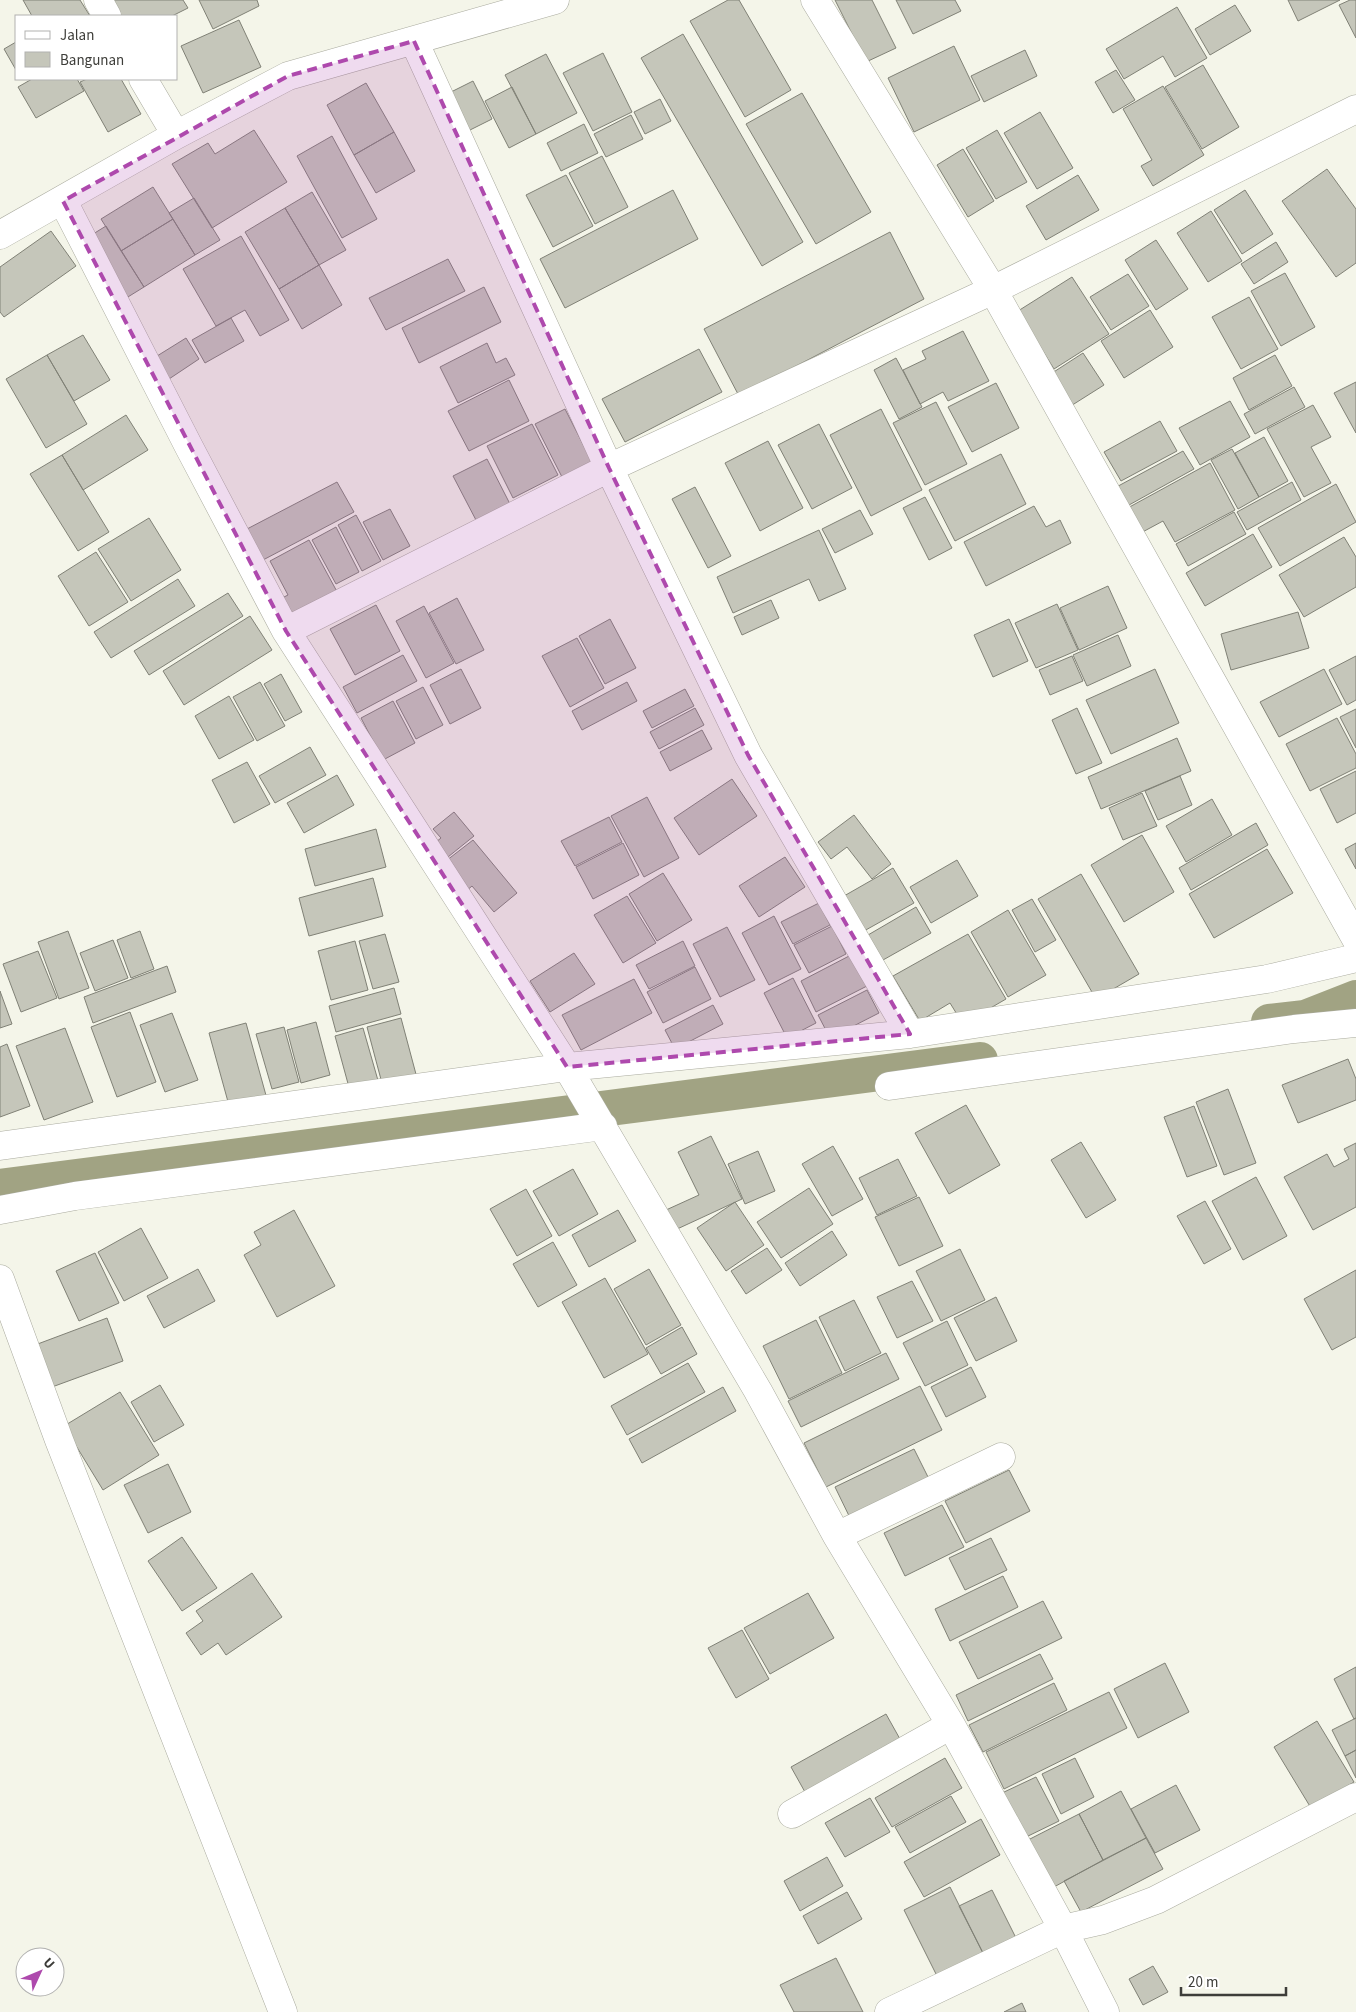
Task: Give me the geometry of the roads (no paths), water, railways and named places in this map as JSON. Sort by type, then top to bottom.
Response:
[{"type":"street","points":[[98,0],[106,15]]},
{"type":"street","points":[[0,235],[63,201],[176,135],[288,76],[555,0]]},
{"type":"street","points":[[815,0],[993,290],[1356,938]]},
{"type":"street","points":[[414,41],[610,468],[748,755],[910,1034]]},
{"type":"street","points":[[144,80],[176,135]]},
{"type":"street","points":[[286,630],[610,468],[993,290],[1356,109]]},
{"type":"street","points":[[63,201],[189,447],[286,630],[601,1123],[758,1391],[837,1536],[950,1725],[1063,1929],[1106,2012]]},
{"type":"street","points":[[0,1146],[570,1072],[910,1034],[1267,979],[1356,958]]},
{"type":"street","points":[[888,1086],[1294,1029],[1356,1023]]},
{"type":"street","points":[[0,1210],[85,1195],[601,1123]]},
{"type":"street","points":[[0,1279],[58,1440],[283,2012]]},
{"type":"street","points":[[837,1536],[1001,1457]]},
{"type":"street","points":[[792,1814],[950,1725]]},
{"type":"street","points":[[889,2012],[1063,1929],[1103,1920],[1156,1900],[1356,1797]]},
{"type":"waterway","points":[[1269,1022],[1305,1018],[1356,998]]},
{"type":"waterway","points":[[0,1187],[980,1060]]}]
